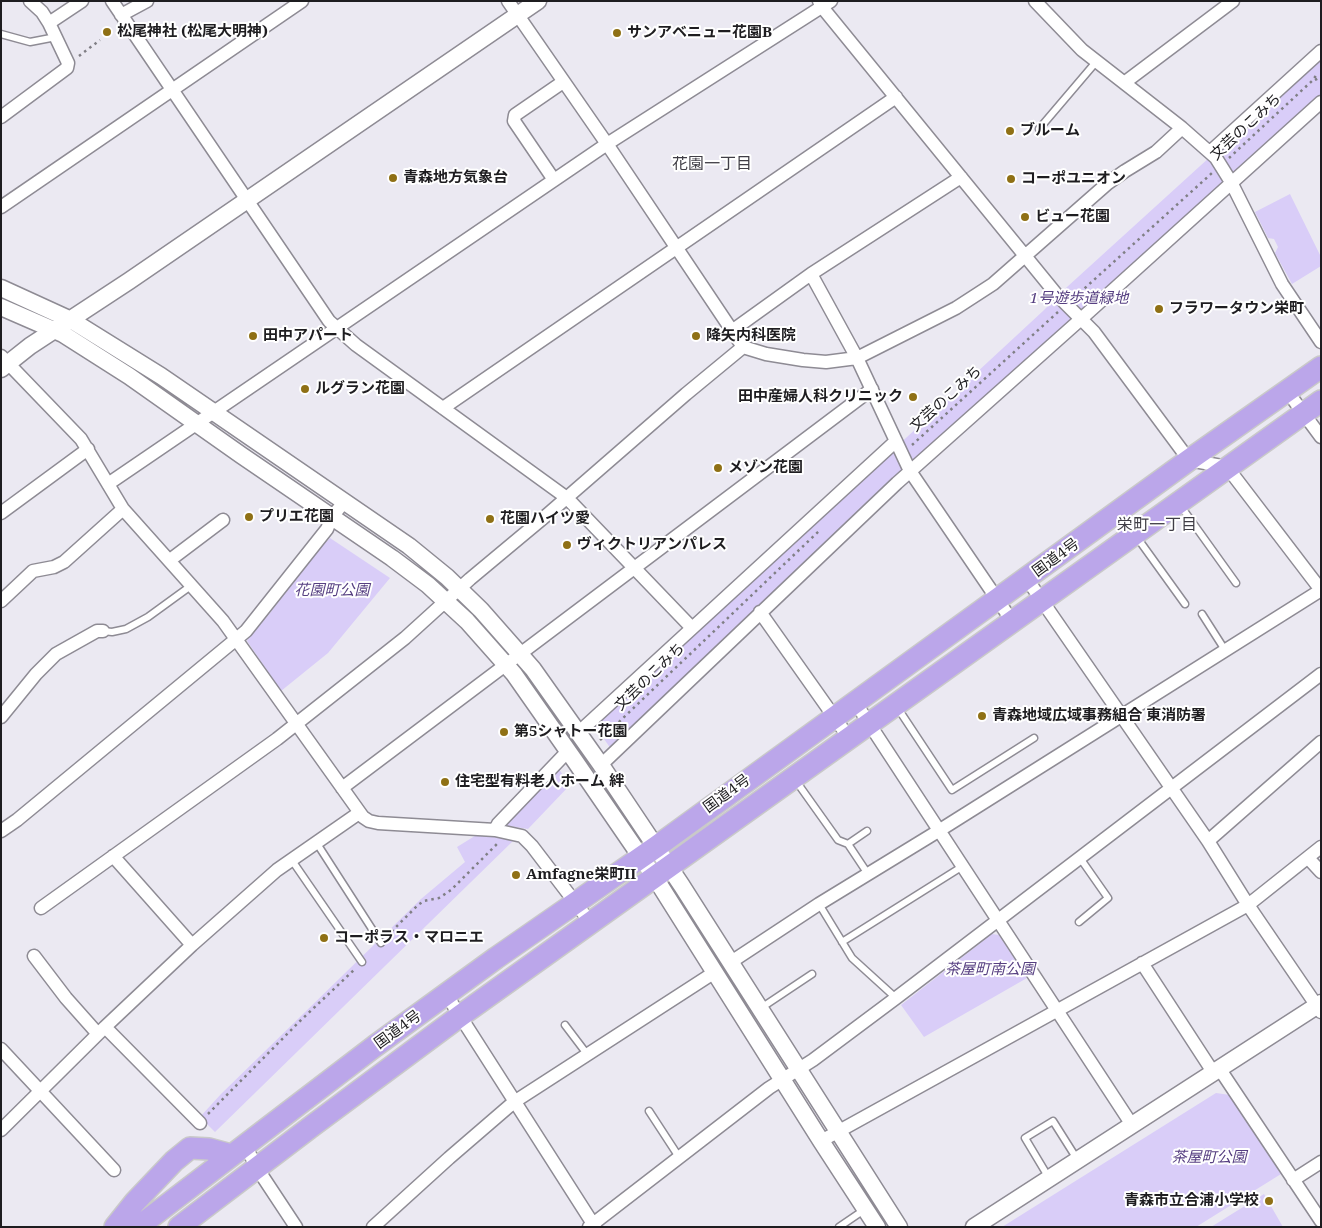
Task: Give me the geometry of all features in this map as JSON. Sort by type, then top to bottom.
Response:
[{"type":"highway","name":"国道4号","points":[[138,1227],[446,994],[648,852],[1189,460],[1321,367]]},
{"type":"highway","name":"国道4号","points":[[179,1227],[460,1016],[1321,401]]},
{"type":"highway","points":[[116,1227],[135,1202],[174,1161],[190,1148],[238,1150]]},
{"type":"street","points":[[1,117],[67,68],[68,64],[49,23],[42,12],[30,1]]},
{"type":"street","points":[[49,23],[82,1]]},
{"type":"street","points":[[112,1],[329,321],[356,345],[567,498],[692,628]]},
{"type":"street","points":[[121,14],[147,1]]},
{"type":"street","points":[[3,201],[173,90],[302,1]]},
{"type":"street","points":[[508,1],[607,144],[743,347],[766,354],[803,360],[834,362],[857,358],[956,308],[993,284],[1108,183],[1156,152],[1182,128]]},
{"type":"street","points":[[538,1],[71,320],[4,362],[69,425],[88,449],[123,509],[170,560],[237,640],[360,813],[370,822],[495,830],[522,836],[576,901],[590,922]]},
{"type":"street","points":[[1035,1],[1063,32],[1096,62],[1182,128],[1222,165],[1282,284],[1321,342]]},
{"type":"street","points":[[1124,83],[1233,1]]},
{"type":"street","points":[[108,484],[607,144],[824,3],[896,97],[1066,305],[1094,332],[1189,460],[1227,467],[1321,590],[819,904],[730,962]]},
{"type":"street","points":[[1210,152],[1321,51]]},
{"type":"street","points":[[554,180],[514,120],[515,115],[563,82]]},
{"type":"street","points":[[443,408],[896,97]]},
{"type":"street","points":[[601,765],[910,471],[1321,102]]},
{"type":"street","points":[[733,330],[811,274],[961,177]]},
{"type":"street","points":[[811,274],[857,358],[910,471],[1012,621]]},
{"type":"street","points":[[1,288],[71,320],[161,376],[409,546],[459,588],[520,654],[601,765],[648,852]]},
{"type":"street","points":[[1,307],[55,330],[129,376],[195,424],[392,558],[446,601],[467,622],[506,665],[568,751],[648,852],[730,962],[899,1227]]},
{"type":"street","points":[[41,908],[297,724],[405,638],[459,588],[743,347]]},
{"type":"street","points":[[342,788],[872,389]]},
{"type":"street","points":[[1286,391],[1321,437]]},
{"type":"street","points":[[578,733],[896,441]]},
{"type":"street","points":[[1,513],[88,449]]},
{"type":"street","points":[[1,831],[17,820],[237,640],[251,626],[327,529],[332,517],[344,502]]},
{"type":"street","points":[[1,601],[33,571],[54,567],[64,562],[123,509]]},
{"type":"street","points":[[170,560],[223,520]]},
{"type":"street","points":[[974,1227],[1216,1070],[1319,1006],[1248,905],[1208,841],[1170,788],[1122,715],[1027,579]]},
{"type":"street","points":[[760,612],[848,738]]},
{"type":"street","points":[[1,717],[36,674],[56,654],[97,632],[103,631]]},
{"type":"street","points":[[446,994],[592,1226],[782,1079],[799,1069],[896,998],[1321,674]]},
{"type":"street","points":[[855,702],[1132,1125]]},
{"type":"street","points":[[1208,841],[1321,742]]},
{"type":"street","points":[[495,830],[498,824],[568,751]]},
{"type":"street","points":[[1,1130],[102,1030],[192,945],[291,859],[360,813]]},
{"type":"street","points":[[821,1141],[1056,1009],[1248,905],[1321,847]]},
{"type":"street","points":[[113,856],[192,945]]},
{"type":"street","points":[[1308,858],[1321,872]]},
{"type":"street","points":[[662,871],[715,972],[877,1227]]},
{"type":"street","points":[[34,956],[66,998],[200,1124]]},
{"type":"street","points":[[1142,963],[1321,1221]]},
{"type":"street","points":[[373,1227],[463,1145],[514,1102],[715,972]]},
{"type":"street","points":[[1,1049],[114,1170]]},
{"type":"street","points":[[238,1150],[257,1168],[296,1227]]},
{"type":"street","points":[[1293,1180],[1321,1162]]},
{"type":"lane","points":[[1,34],[30,42],[56,37]]},
{"type":"lane","points":[[1039,129],[1096,62]]},
{"type":"lane","points":[[1178,502],[1236,583]]},
{"type":"lane","points":[[1134,533],[1185,604]]},
{"type":"lane","points":[[103,631],[112,632],[126,629],[155,612],[192,586]]},
{"type":"lane","points":[[1202,614],[1226,650]]},
{"type":"lane","points":[[895,705],[952,790],[1034,738]]},
{"type":"lane","points":[[794,778],[838,840],[848,844],[868,874]]},
{"type":"lane","points":[[848,844],[867,831]]},
{"type":"lane","points":[[316,842],[381,942]]},
{"type":"lane","points":[[1079,922],[1108,898],[1080,858]]},
{"type":"lane","points":[[291,859],[362,962]]},
{"type":"lane","points":[[842,942],[964,866]]},
{"type":"lane","points":[[819,904],[852,958],[896,998]]},
{"type":"lane","points":[[760,1008],[812,974]]},
{"type":"lane","points":[[565,1025],[586,1054]]},
{"type":"lane","points":[[650,1111],[679,1157]]},
{"type":"lane","points":[[1050,1178],[1025,1138],[1053,1121],[1077,1160]]},
{"type":"lane","points":[[839,1227],[865,1209]]},
{"type":"path","points":[[68,64],[100,40]]},
{"type":"path","name":"文芸のこみち","points":[[902,454],[1222,165],[1313,80],[1319,72]]},
{"type":"path","points":[[1313,80],[1321,78]]},
{"type":"path","name":"文芸のこみち","points":[[599,741],[824,527]]},
{"type":"path","points":[[735,588],[747,600]]},
{"type":"path","points":[[381,942],[418,905],[424,901],[439,898],[451,890],[509,832]]},
{"type":"path","points":[[200,1124],[207,1114],[300,1021],[362,962]]},
{"type":"green space","name":"1号遊歩道緑地","points":[[1321,56],[1321,99],[903,472],[753,611],[611,749],[595,726],[1067,287]]},
{"type":"green space","points":[[1290,194],[1321,257],[1321,266],[1292,284],[1275,253],[1278,247],[1274,239],[1268,238],[1255,212]]},
{"type":"green space","name":"花園町公園","points":[[330,538],[390,578],[328,653],[281,691],[247,641],[318,550]]},
{"type":"green space","points":[[556,765],[570,785],[528,829],[503,825]]},
{"type":"green space","points":[[478,834],[514,839],[215,1132],[200,1117],[221,1094],[421,899],[465,862],[457,847]]},
{"type":"green space","name":"茶屋町南公園","points":[[992,934],[999,935],[1027,978],[924,1037],[901,1005]]},
{"type":"green space","name":"茶屋町公園","points":[[1216,1093],[1230,1095],[1281,1174],[1196,1227],[1002,1227]]},
{"type":"green space","points":[[1264,1194],[1283,1227],[1211,1227]]},
{"type":"place","name":"松尾神社 (松尾大明神)","points":[[107,32]]},
{"type":"place","name":"サンアベニュー花園B","points":[[617,33]]},
{"type":"place","name":"ブルーム","points":[[1010,131]]},
{"type":"place","name":"青森地方気象台","points":[[393,178]]},
{"type":"place","name":"コーポユニオン","points":[[1011,179]]},
{"type":"place","name":"ビュー花園","points":[[1025,217]]},
{"type":"place","name":"フラワータウン栄町","points":[[1159,309]]},
{"type":"place","name":"田中アパート","points":[[253,336]]},
{"type":"place","name":"降矢内科医院","points":[[696,336]]},
{"type":"place","name":"ルグラン花園","points":[[305,389]]},
{"type":"place","name":"田中産婦人科クリニック","points":[[913,397]]},
{"type":"place","name":"メゾン花園","points":[[718,468]]},
{"type":"place","name":"プリエ花園","points":[[249,517]]},
{"type":"place","name":"花園ハイツ愛","points":[[490,519]]},
{"type":"place","name":"ヴィクトリアンパレス","points":[[567,545]]},
{"type":"place","name":"青森地域広域事務組合 東消防署","points":[[982,716]]},
{"type":"place","name":"第5シャトー花園","points":[[504,732]]},
{"type":"place","name":"住宅型有料老人ホーム 絆","points":[[445,782]]},
{"type":"place","name":"Amfagne栄町II","points":[[516,875]]},
{"type":"place","name":"コーポラス・マロニエ","points":[[324,938]]},
{"type":"place","name":"青森市立合浦小学校","points":[[1269,1201]]},
{"type":"district","name":"花園一丁目","points":[[712,164]]},
{"type":"district","name":"栄町一丁目","points":[[1157,525]]}]
